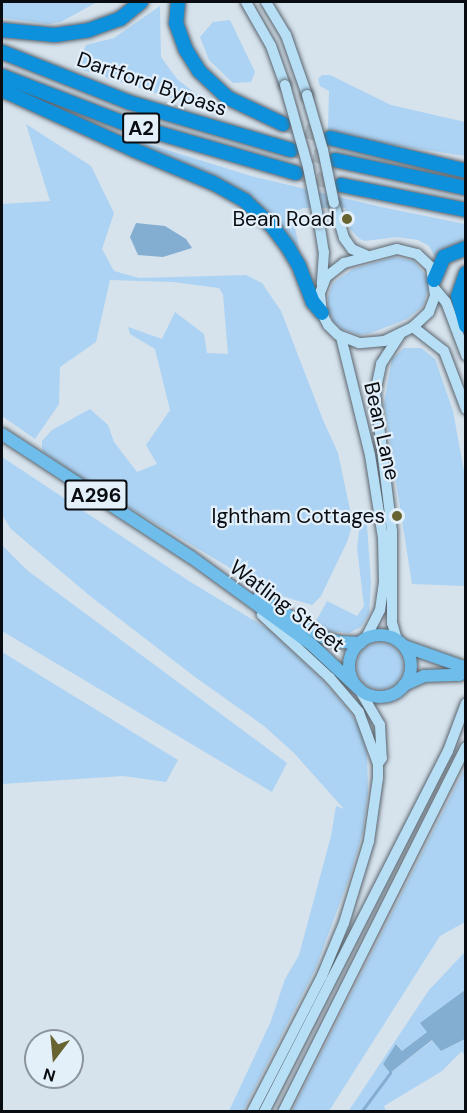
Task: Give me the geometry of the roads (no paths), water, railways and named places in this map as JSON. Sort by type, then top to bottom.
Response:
[{"type":"highway","points":[[2,30],[41,35],[79,33],[114,21],[141,2]]},
{"type":"highway","points":[[178,2],[176,23],[192,60],[214,87],[243,106],[283,124]]},
{"type":"highway","points":[[180,30],[187,2]]},
{"type":"highway","name":"Dartford Bypass","points":[[2,52],[128,102],[291,150]]},
{"type":"highway","name":"Dartford Bypass","points":[[2,76],[124,123],[296,173]]},
{"type":"highway","points":[[2,90],[147,156],[213,183],[245,201],[272,226],[287,246],[300,266],[313,302],[322,313]]},
{"type":"highway","points":[[330,138],[465,171]]},
{"type":"highway","points":[[335,160],[465,188]]},
{"type":"highway","points":[[341,185],[465,210]]},
{"type":"highway","points":[[434,284],[443,258],[454,251],[465,248]]},
{"type":"highway","points":[[465,273],[458,294],[465,326]]},
{"type":"main road","points":[[246,2],[271,46],[306,156],[324,252],[321,287],[322,313],[328,325],[341,337],[356,342],[371,343],[391,339],[413,327],[431,308],[434,284]]},
{"type":"main road","points":[[266,2],[286,35],[307,94],[345,240],[353,250],[368,256]]},
{"type":"main road","points":[[321,287],[327,276],[339,266],[392,249],[410,251],[426,261],[434,284],[445,301],[465,355]]},
{"type":"main road","points":[[413,327],[444,351],[465,409]]},
{"type":"main road","name":"Bean Lane","points":[[400,643],[392,623],[392,531],[375,390],[380,368],[393,343],[413,327]]},
{"type":"main road","name":"Bean Lane","points":[[341,337],[370,455],[383,537],[384,582],[380,610],[362,641]]},
{"type":"main road","name":"Watling Street","points":[[2,434],[191,557],[323,637],[339,642],[362,641]]},
{"type":"main road","points":[[191,557],[203,573],[262,614],[330,678],[359,712],[378,764],[372,831],[349,908],[322,976],[252,1112]]},
{"type":"main road","name":"Watling Street","points":[[191,557],[312,645],[359,689]]},
{"type":"main road","points":[[359,689],[377,697],[387,696],[424,676],[459,675],[465,671],[461,666],[381,635],[362,641],[351,653],[348,667],[359,689],[380,725],[382,758],[378,764]]},
{"type":"main road","points":[[400,643],[411,665],[404,685]]},
{"type":"main road","points":[[264,1112],[448,752],[465,703]]},
{"type":"main road","points":[[283,1112],[465,747]]},
{"type":"waterway","points":[[361,1112],[390,1073]]},
{"type":"tunnel","points":[[285,125],[330,138]]},
{"type":"tunnel","points":[[293,150],[335,160]]},
{"type":"tunnel","points":[[296,173],[341,185]]},
{"type":"place","name":"Bean Road","points":[[347,219]]},
{"type":"place","name":"Ightham Cottages","points":[[397,516]]}]
